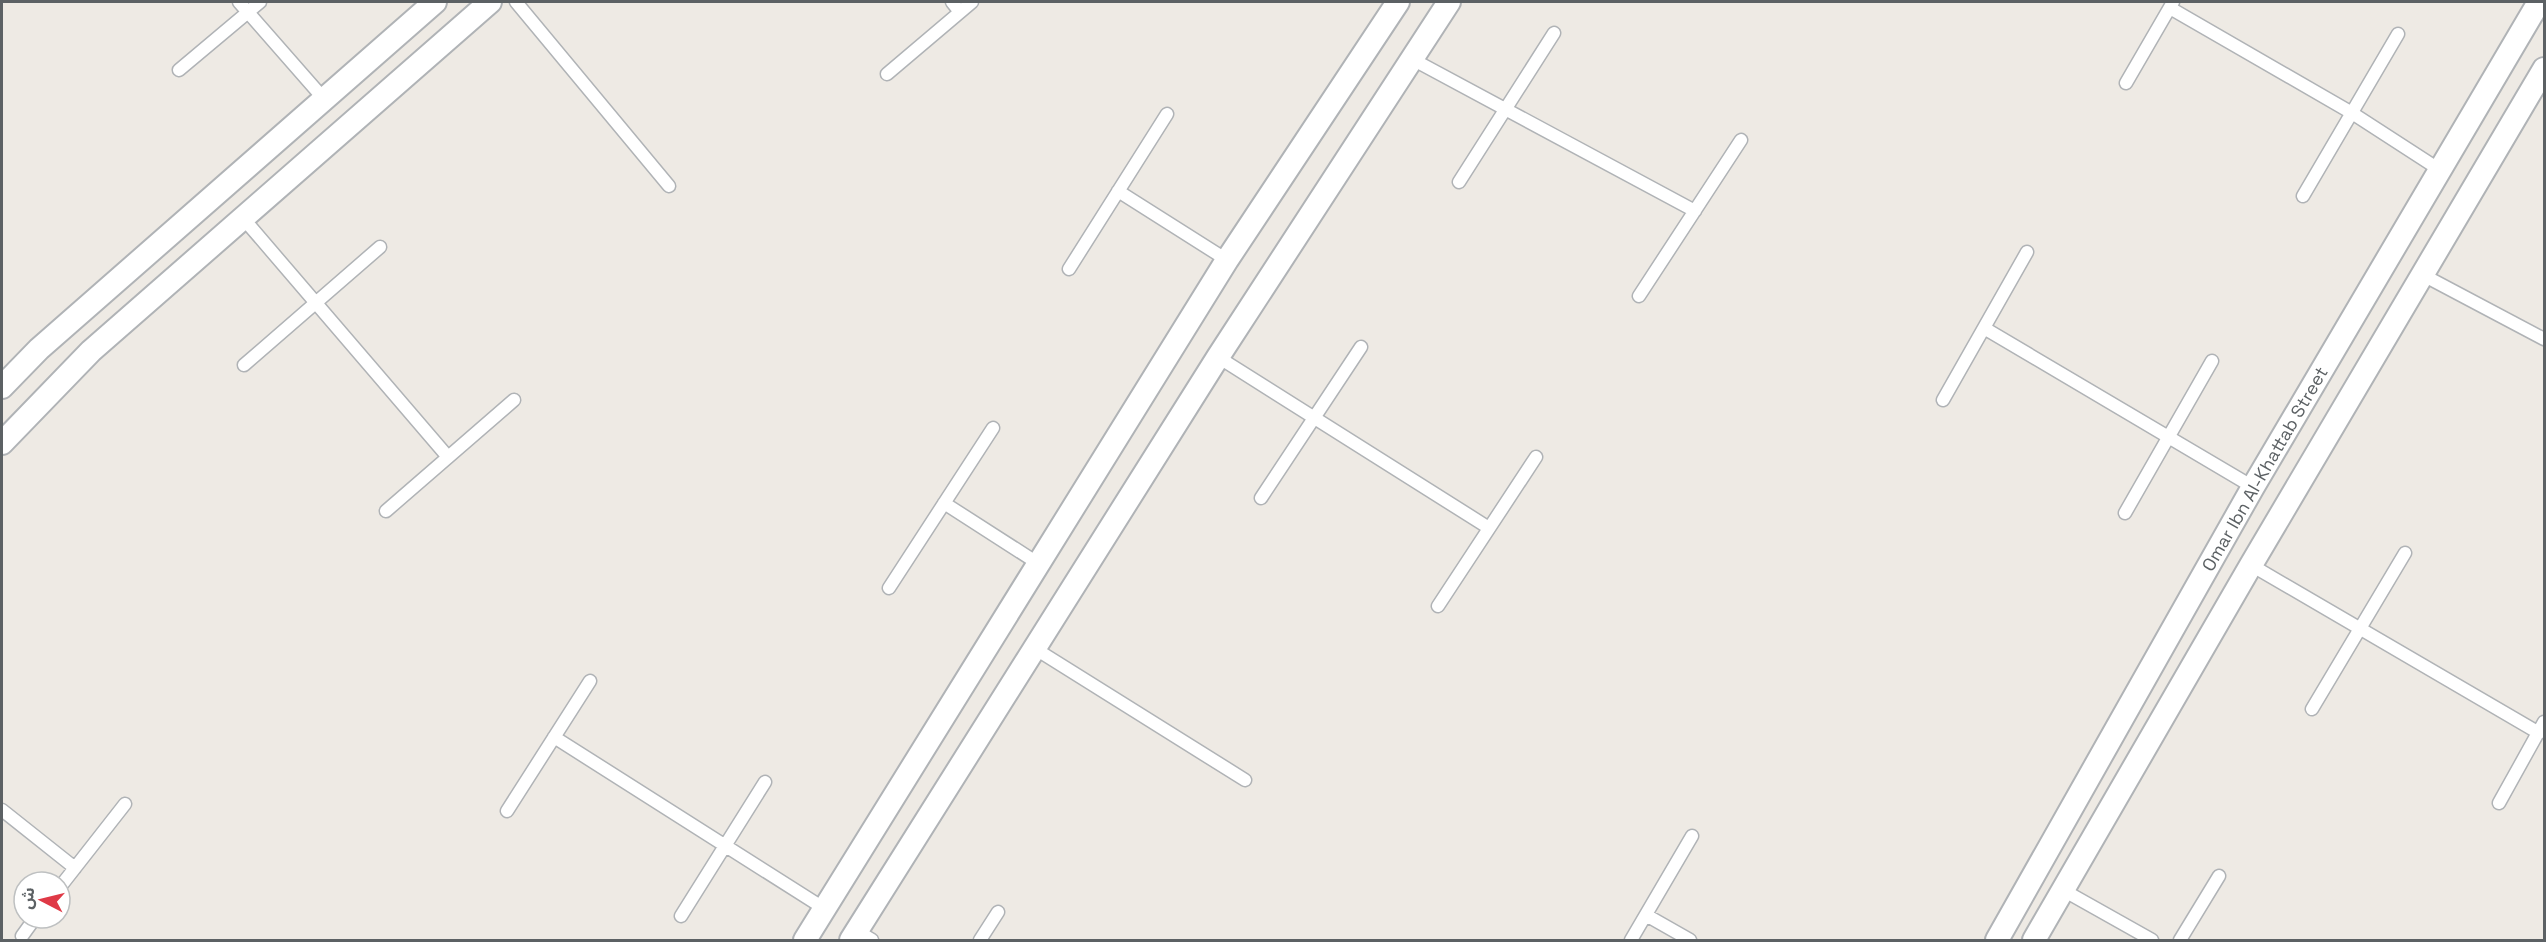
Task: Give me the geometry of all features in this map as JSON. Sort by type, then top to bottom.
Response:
[{"type":"street","points":[[2,387],[39,349],[435,2]]},
{"type":"street","points":[[3,438],[91,351],[490,2]]},
{"type":"street","points":[[805,940],[1227,260],[1398,2]]},
{"type":"street","points":[[860,937],[1034,648],[1218,357],[1449,2]]},
{"type":"street","name":"Omar Ibn Al-Khattab Street","points":[[1997,940],[2253,487],[2440,170],[2533,6]]},
{"type":"street","name":"Omar Ibn Al-Khattab Street","points":[[2034,940],[2251,565],[2544,69]]},
{"type":"street","points":[[2451,150],[2484,169]]},
{"type":"lane","points":[[239,2],[324,99]]},
{"type":"lane","points":[[179,70],[260,2]]},
{"type":"lane","points":[[516,2],[669,186]]},
{"type":"lane","points":[[952,2],[960,12]]},
{"type":"lane","points":[[887,74],[972,2]]},
{"type":"lane","points":[[2126,83],[2171,5],[2352,113],[2440,170]]},
{"type":"lane","points":[[1459,182],[1554,33]]},
{"type":"lane","points":[[2303,196],[2398,34]]},
{"type":"lane","points":[[1412,59],[1695,211]]},
{"type":"lane","points":[[1069,269],[1167,114]]},
{"type":"lane","points":[[1639,296],[1742,140]]},
{"type":"lane","points":[[1118,191],[1227,260]]},
{"type":"lane","points":[[243,218],[448,457]]},
{"type":"lane","points":[[244,365],[380,247]]},
{"type":"lane","points":[[1943,400],[2027,252]]},
{"type":"lane","points":[[2423,275],[2544,339]]},
{"type":"lane","points":[[1984,328],[2253,487]]},
{"type":"lane","points":[[1261,498],[1361,346]]},
{"type":"lane","points":[[1218,357],[1489,528]]},
{"type":"lane","points":[[2125,513],[2212,361]]},
{"type":"lane","points":[[386,511],[514,400]]},
{"type":"lane","points":[[889,588],[993,428]]},
{"type":"lane","points":[[1438,606],[1536,457]]},
{"type":"lane","points":[[944,503],[1039,564]]},
{"type":"lane","points":[[2312,709],[2405,553]]},
{"type":"lane","points":[[2251,565],[2360,629],[2542,728],[2499,803]]},
{"type":"lane","points":[[1034,648],[1245,780]]},
{"type":"lane","points":[[507,811],[590,681]]},
{"type":"lane","points":[[554,737],[825,909]]},
{"type":"lane","points":[[681,916],[765,782]]},
{"type":"lane","points":[[72,872],[125,804]]},
{"type":"lane","points":[[2,810],[75,868]]},
{"type":"lane","points":[[1631,940],[1692,836]]},
{"type":"lane","points":[[2180,940],[2219,876]]},
{"type":"lane","points":[[2063,890],[2152,940]]},
{"type":"lane","points":[[980,940],[998,912]]},
{"type":"lane","points":[[1646,915],[1690,940]]},
{"type":"lane","points":[[22,936],[26,930]]}]
